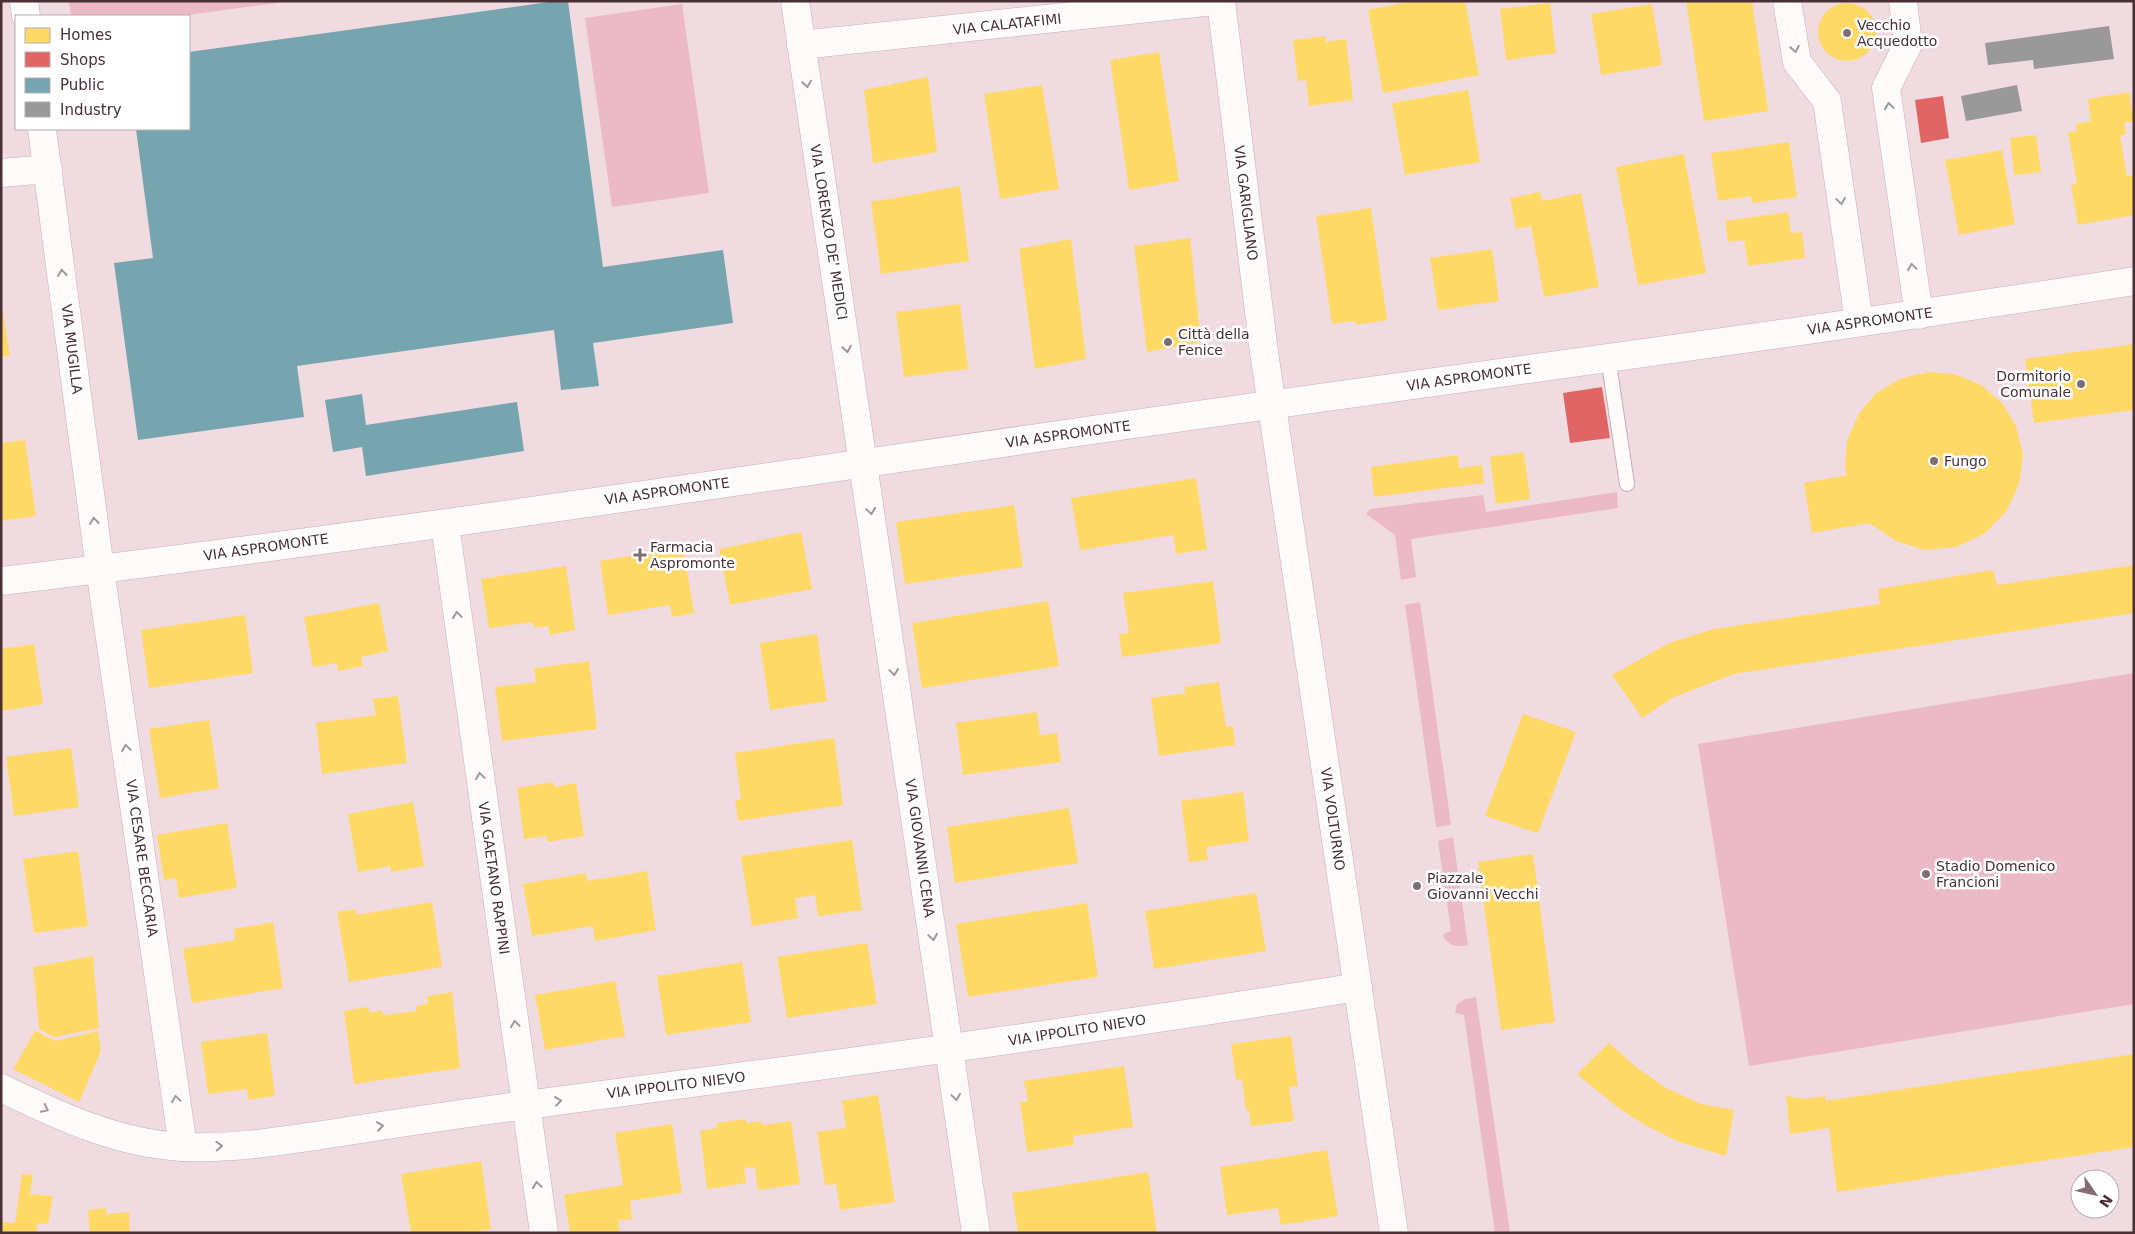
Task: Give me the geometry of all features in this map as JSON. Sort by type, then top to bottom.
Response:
[{"type":"street","points":[[24,1],[26,15]]},
{"type":"street","name":"VIA LORENZO DE' MEDICI","points":[[795,1],[864,463]]},
{"type":"street","name":"VIA CALATAFIMI","points":[[801,45],[1214,1]]},
{"type":"street","name":"VIA GARIGLIANO","points":[[1221,1],[1272,405]]},
{"type":"street","points":[[1786,1],[1797,62],[1827,101],[1859,322]]},
{"type":"street","points":[[1903,1],[1908,44],[1886,88],[1919,315]]},
{"type":"street","name":"VIA MUGILLA","points":[[42,130],[100,569]]},
{"type":"street","points":[[1,173],[48,169]]},
{"type":"street","name":"VIA ASPROMONTE","points":[[1,580],[445,524],[1608,357],[1919,315],[2134,281]]},
{"type":"street","name":"VIA VOLTURNO","points":[[1272,405],[1394,1233]]},
{"type":"street","name":"VIA GIOVANNI CENA","points":[[864,463],[976,1233]]},
{"type":"street","name":"VIA GAETANO RAPPINI","points":[[445,524],[544,1233]]},
{"type":"street","name":"VIA CESARE BECCARIA","points":[[100,569],[184,1147]]},
{"type":"street","name":"VIA IPPOLITO NIEVO","points":[[1,1088],[57,1115],[96,1130],[141,1142],[184,1147],[248,1146],[526,1105],[949,1050],[1358,986]]},
{"type":"lane","points":[[1608,357],[1627,484]]},
{"type":"shaded area","points":[[69,1],[291,1],[187,15],[71,15]]},
{"type":"shaded area","points":[[682,4],[709,193],[612,207],[585,18]]},
{"type":"shaded area","points":[[1617,492],[1618,508],[1411,539],[1416,577],[1401,580],[1395,535],[1366,514],[1370,509],[1483,495],[1486,512]]},
{"type":"shaded area","points":[[1420,602],[1451,825],[1436,827],[1405,605]]},
{"type":"shaded area","name":"Stadio Domenico Francioni","points":[[2134,673],[2134,1004],[1749,1066],[1698,744]]},
{"type":"shaded area","points":[[1453,837],[1468,945],[1460,946],[1451,944],[1443,936],[1451,931],[1438,841]]},
{"type":"shaded area","points":[[1476,997],[1510,1233],[1495,1233],[1464,1015],[1455,1012],[1457,1004],[1465,999]]},
{"type":"building: Homes","points":[[1414,1],[1465,1],[1479,75],[1383,93],[1368,10]]},
{"type":"building: Homes","points":[[1686,1],[1752,1],[1768,111],[1704,121]]},
{"type":"building: Homes","points":[[1550,3],[1556,53],[1506,60],[1500,9]]},
{"type":"building: Homes","name":"Vecchio Acquedotto","points":[[1841,3],[1853,3],[1868,11],[1876,26],[1876,38],[1868,53],[1853,61],[1841,61],[1826,53],[1818,38],[1818,26],[1826,11]]},
{"type":"building: Homes","points":[[1652,4],[1662,65],[1601,75],[1591,14]]},
{"type":"building: Homes","points":[[1325,36],[1326,42],[1346,39],[1353,100],[1309,106],[1306,80],[1298,81],[1293,40]]},
{"type":"building: Homes","points":[[1159,52],[1179,181],[1129,190],[1110,60]]},
{"type":"building: Homes","points":[[928,77],[937,152],[873,163],[864,90]]},
{"type":"building: Homes","points":[[1042,85],[1059,189],[1000,199],[984,94]]},
{"type":"building: Homes","points":[[1468,90],[1480,162],[1405,175],[1392,103]]},
{"type":"building: Homes","points":[[2129,92],[2134,121],[2124,123],[2126,134],[2120,136],[2127,176],[2134,175],[2134,215],[2078,225],[2071,185],[2077,184],[2068,132],[2077,131],[2076,124],[2091,121],[2088,99]]},
{"type":"building: Homes","points":[[2036,135],[2041,172],[2014,175],[2010,138]]},
{"type":"building: Homes","points":[[1789,142],[1797,197],[1752,203],[1751,196],[1718,201],[1711,153]]},
{"type":"building: Homes","points":[[2002,150],[2015,224],[1959,235],[1945,160]]},
{"type":"building: Homes","points":[[1684,154],[1706,273],[1638,285],[1616,167]]},
{"type":"building: Homes","points":[[960,186],[969,261],[881,274],[871,202]]},
{"type":"building: Homes","points":[[1540,192],[1542,201],[1581,193],[1599,287],[1544,297],[1531,226],[1516,229],[1510,198]]},
{"type":"building: Homes","points":[[1371,208],[1387,320],[1356,325],[1355,321],[1332,324],[1316,216]]},
{"type":"building: Homes","points":[[1788,212],[1791,233],[1802,232],[1805,258],[1748,266],[1744,240],[1728,242],[1725,221]]},
{"type":"building: Homes","points":[[1190,238],[1201,342],[1147,352],[1134,246]]},
{"type":"building: Homes","points":[[1071,239],[1086,359],[1035,369],[1019,249]]},
{"type":"building: Homes","points":[[1492,249],[1499,301],[1438,310],[1430,258]]},
{"type":"building: Homes","points":[[1,300],[10,356],[1,357]]},
{"type":"building: Homes","points":[[960,304],[968,369],[904,377],[896,312]]},
{"type":"building: Homes","name":"Dormitorio Comunale","points":[[2134,344],[2134,410],[2034,423],[2025,359]]},
{"type":"building: Homes","name":"Fungo","points":[[1927,372],[1954,374],[1981,385],[2002,403],[2016,426],[2023,454],[2019,484],[2006,512],[1984,534],[1956,547],[1925,550],[1896,541],[1869,523],[1812,533],[1804,483],[1847,475],[1845,468],[1847,441],[1858,415],[1876,393],[1900,379]]},
{"type":"building: Homes","points":[[25,440],[36,516],[1,521],[1,443]]},
{"type":"building: Homes","points":[[1524,452],[1530,499],[1496,504],[1490,457]]},
{"type":"building: Homes","points":[[1458,455],[1459,468],[1482,465],[1484,483],[1374,497],[1371,467]]},
{"type":"building: Homes","points":[[1196,478],[1207,549],[1176,554],[1173,535],[1080,550],[1071,498]]},
{"type":"building: Homes","points":[[1014,505],[1023,567],[905,584],[896,522]]},
{"type":"building: Homes","points":[[801,532],[812,589],[730,605],[719,549]]},
{"type":"building: Homes","points":[[683,547],[694,613],[672,617],[670,605],[608,615],[600,561]]},
{"type":"building: Homes","points":[[2134,565],[2134,613],[1734,674],[1674,697],[1642,718],[1612,675],[1669,643],[1714,629],[1880,604],[1878,589],[1993,570],[1997,585]]},
{"type":"building: Homes","points":[[566,566],[575,630],[550,635],[548,626],[534,628],[533,622],[489,628],[481,579]]},
{"type":"building: Homes","points":[[1213,581],[1221,643],[1122,657],[1119,634],[1129,633],[1123,593]]},
{"type":"building: Homes","points":[[1048,601],[1059,666],[922,688],[912,623]]},
{"type":"building: Homes","points":[[379,603],[388,651],[361,657],[363,666],[338,671],[337,663],[313,667],[304,617]]},
{"type":"building: Homes","points":[[245,615],[253,673],[149,688],[141,630]]},
{"type":"building: Homes","points":[[817,634],[827,701],[770,710],[760,643]]},
{"type":"building: Homes","points":[[34,644],[43,704],[1,711],[1,649]]},
{"type":"building: Homes","points":[[589,661],[597,729],[502,741],[495,687],[536,682],[534,668]]},
{"type":"building: Homes","points":[[1219,682],[1226,727],[1233,726],[1235,745],[1159,756],[1151,698],[1186,693],[1184,687]]},
{"type":"building: Homes","points":[[398,696],[407,763],[322,774],[316,723],[376,715],[373,699]]},
{"type":"building: Homes","points":[[1037,712],[1040,735],[1057,733],[1061,762],[963,775],[956,723]]},
{"type":"building: Homes","points":[[1523,714],[1576,732],[1538,833],[1485,816]]},
{"type":"building: Homes","points":[[209,720],[219,788],[160,798],[149,729]]},
{"type":"building: Homes","points":[[834,738],[843,805],[738,821],[735,800],[741,799],[735,753]]},
{"type":"building: Homes","points":[[71,748],[79,807],[14,816],[6,757]]},
{"type":"building: Homes","points":[[553,782],[554,787],[576,783],[584,836],[547,842],[547,836],[524,839],[517,788]]},
{"type":"building: Homes","points":[[1243,792],[1249,841],[1206,847],[1208,860],[1189,862],[1181,801]]},
{"type":"building: Homes","points":[[413,802],[424,866],[391,872],[390,866],[358,872],[348,814]]},
{"type":"building: Homes","points":[[1069,808],[1078,863],[955,883],[947,827]]},
{"type":"building: Homes","points":[[227,823],[237,888],[179,898],[176,878],[164,880],[157,835]]},
{"type":"building: Homes","points":[[852,840],[862,910],[818,916],[815,895],[795,898],[798,918],[752,926],[741,856]]},
{"type":"building: Homes","points":[[78,851],[88,926],[34,933],[23,859]]},
{"type":"building: Homes","points":[[1533,854],[1555,1022],[1501,1030],[1478,862]]},
{"type":"building: Homes","points":[[647,871],[656,930],[595,941],[593,926],[532,936],[523,884],[586,873],[587,881]]},
{"type":"building: Homes","points":[[1256,893],[1266,951],[1154,969],[1145,911]]},
{"type":"building: Homes","points":[[432,902],[442,967],[349,982],[337,912],[355,909],[357,915]]},
{"type":"building: Homes","points":[[1087,903],[1098,977],[968,997],[956,924]]},
{"type":"building: Homes","points":[[273,922],[283,988],[192,1003],[183,949],[235,940],[234,929]]},
{"type":"building: Homes","points":[[867,943],[877,1004],[787,1018],[777,957]]},
{"type":"building: Homes","points":[[93,956],[99,1028],[54,1037],[39,1029],[33,967]]},
{"type":"building: Homes","points":[[742,962],[751,1022],[666,1035],[657,976]]},
{"type":"building: Homes","points":[[615,981],[625,1036],[545,1050],[535,995]]},
{"type":"building: Homes","points":[[452,992],[460,1068],[354,1084],[344,1011],[368,1007],[370,1013],[382,1010],[383,1015],[416,1011],[416,1006],[428,1003],[427,996]]},
{"type":"building: Homes","points":[[35,1031],[56,1041],[98,1031],[101,1051],[79,1102],[13,1069]]},
{"type":"building: Homes","points":[[267,1033],[275,1096],[248,1100],[247,1089],[208,1094],[201,1042]]},
{"type":"building: Homes","points":[[1291,1036],[1298,1086],[1289,1087],[1294,1121],[1251,1126],[1249,1110],[1246,1111],[1242,1079],[1236,1080],[1231,1044]]},
{"type":"building: Homes","points":[[1609,1043],[1636,1067],[1666,1088],[1701,1104],[1734,1110],[1726,1156],[1679,1142],[1645,1125],[1617,1107],[1577,1074]]},
{"type":"building: Homes","points":[[2134,1054],[2134,1147],[1837,1192],[1829,1128],[1790,1134],[1786,1096],[1805,1099],[1825,1096],[1825,1101]]},
{"type":"building: Homes","points":[[1124,1066],[1133,1127],[1073,1136],[1074,1145],[1027,1152],[1020,1102],[1028,1101],[1024,1081]]},
{"type":"building: Homes","points":[[878,1095],[895,1202],[840,1210],[836,1184],[825,1185],[817,1132],[846,1128],[842,1101]]},
{"type":"building: Homes","points":[[745,1119],[746,1123],[761,1121],[762,1125],[791,1121],[800,1184],[758,1190],[755,1167],[744,1168],[746,1183],[707,1189],[700,1131],[717,1128],[717,1123]]},
{"type":"building: Homes","points":[[672,1124],[682,1193],[630,1201],[632,1219],[618,1221],[620,1233],[570,1233],[564,1195],[623,1185],[615,1133]]},
{"type":"building: Homes","points":[[1327,1150],[1338,1216],[1281,1225],[1278,1208],[1227,1215],[1220,1167]]},
{"type":"building: Homes","points":[[481,1161],[491,1229],[466,1233],[411,1233],[401,1174]]},
{"type":"building: Homes","points":[[1148,1172],[1157,1233],[1018,1233],[1012,1193]]},
{"type":"building: Homes","points":[[22,1174],[33,1175],[30,1194],[53,1196],[48,1224],[37,1223],[37,1233],[1,1233],[1,1222],[15,1223]]},
{"type":"building: Homes","points":[[106,1208],[106,1214],[129,1212],[130,1233],[90,1233],[88,1210]]},
{"type":"building: Shops","points":[[1943,96],[1949,138],[1921,143],[1915,100]]},
{"type":"building: Shops","points":[[1602,387],[1610,438],[1570,443],[1563,393]]},
{"type":"building: Public","points":[[556,1],[568,1],[603,267],[723,250],[733,323],[593,343],[599,386],[561,390],[554,330],[297,366],[304,417],[138,440],[114,263],[153,258],[136,130],[190,130],[190,52]]},
{"type":"building: Public","points":[[362,394],[366,425],[517,402],[524,451],[366,476],[362,447],[333,452],[325,400]]},
{"type":"building: Industry","points":[[2109,26],[2114,59],[2034,69],[2033,60],[1988,65],[1985,43]]},
{"type":"building: Industry","points":[[2017,85],[2022,111],[1966,121],[1961,96]]},
{"type":"place","name":"Vecchio Acquedotto","points":[[1847,33]]},
{"type":"place","name":"Città della Fenice","points":[[1168,342]]},
{"type":"place","name":"Dormitorio Comunale","points":[[2081,384]]},
{"type":"place","name":"Fungo","points":[[1934,461]]},
{"type":"place","name":"Farmacia Aspromonte","points":[[640,555]]},
{"type":"place","name":"Stadio Domenico Francioni","points":[[1926,874]]},
{"type":"place","name":"Piazzale Giovanni Vecchi","points":[[1417,886]]}]
